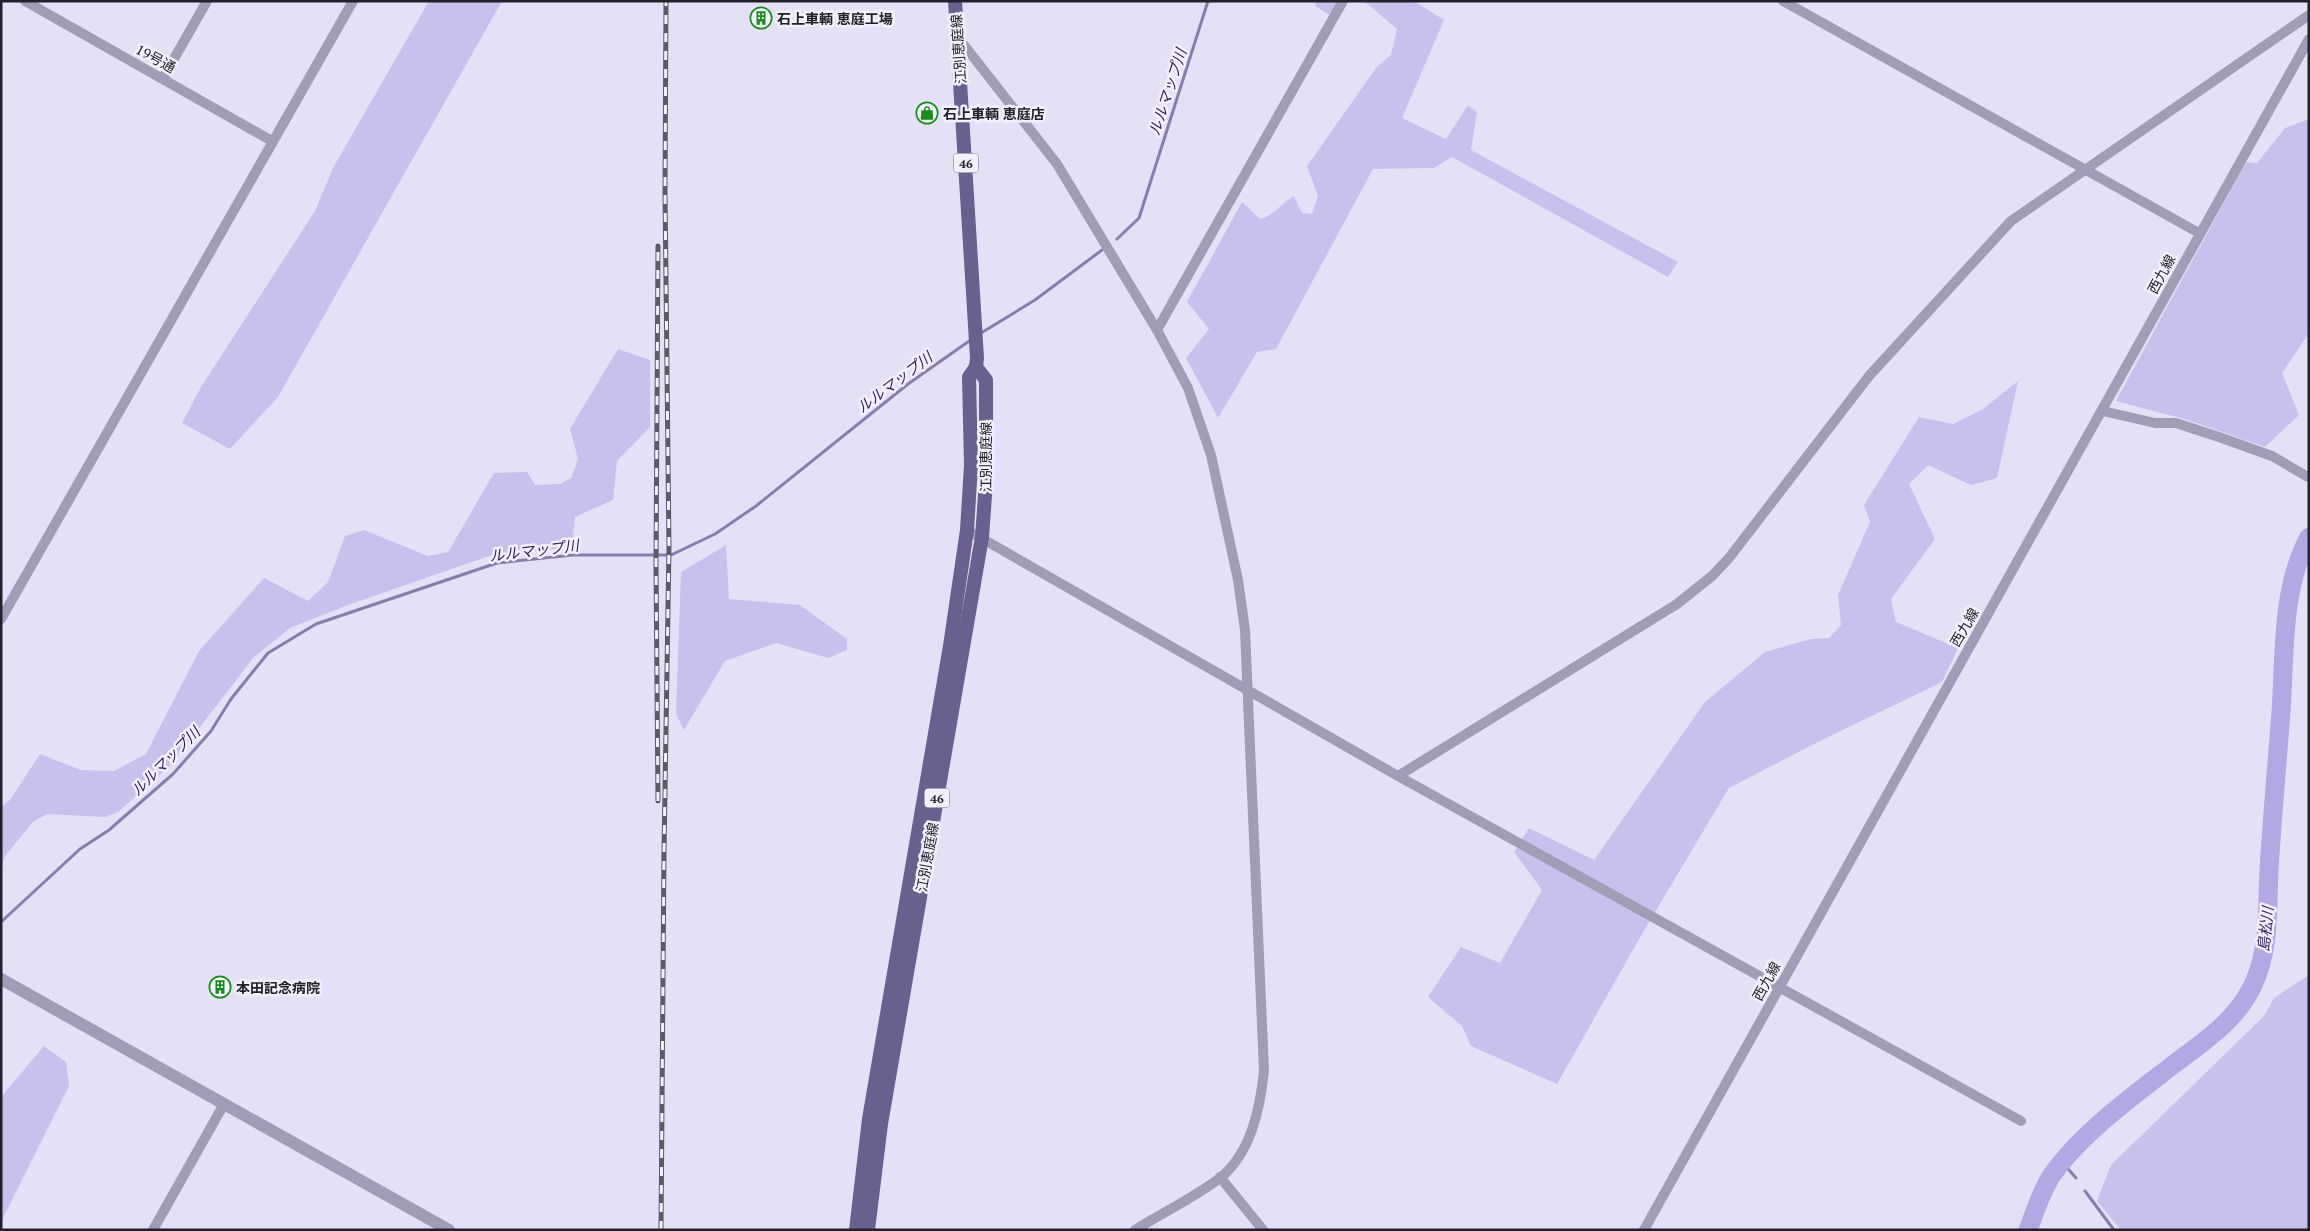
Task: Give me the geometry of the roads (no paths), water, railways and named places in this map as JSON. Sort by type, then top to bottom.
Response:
[{"type":"main road","name":"江別恵庭線","points":[[868,1230],[881,1124],[961,650],[982,537],[986,482],[986,380],[977,362],[955,1]]},
{"type":"main road","name":"江別恵庭線","points":[[856,1230],[869,1119],[945,675],[967,530],[971,465],[969,378],[977,362]]},
{"type":"street","name":"19号通","points":[[25,1],[272,141]]},
{"type":"street","points":[[163,78],[207,1]]},
{"type":"street","points":[[1,619],[353,1]]},
{"type":"street","points":[[1157,330],[1342,1]]},
{"type":"street","points":[[1782,1],[2199,233]]},
{"type":"street","points":[[1398,776],[1677,604],[1712,576],[1729,558],[1875,369],[2011,221],[2084,168],[2309,15]]},
{"type":"street","points":[[957,36],[1057,164],[1157,330],[1188,388],[1211,455],[1238,580],[1244,630],[1264,1071],[1260,1106],[1240,1154],[1220,1177],[1135,1230]]},
{"type":"street","name":"西九線","points":[[1644,1230],[2309,39]]},
{"type":"street","points":[[2102,411],[2155,423],[2176,423],[2219,436],[2272,456],[2308,477]]},
{"type":"street","points":[[967,530],[1398,776],[2021,1121]]},
{"type":"street","points":[[1,978],[449,1230]]},
{"type":"street","points":[[153,1230],[224,1104]]},
{"type":"street","points":[[1220,1177],[1263,1230]]},
{"type":"waterway","name":"ルルマップ川","points":[[1117,239],[1139,218],[1208,1]]},
{"type":"waterway","name":"ルルマップ川","points":[[981,333],[1035,300],[1102,250]]},
{"type":"waterway","name":"ルルマップ川","points":[[1,922],[80,849],[109,830],[173,774],[211,731],[231,699],[268,653],[316,624],[497,563],[573,555],[671,555],[715,534],[756,506],[908,384],[972,339]]},
{"type":"waterway","name":"島松川","points":[[2028,1230],[2048,1181],[2063,1160],[2091,1131],[2122,1104],[2217,1031],[2237,1010],[2253,985],[2262,957],[2267,929],[2270,851],[2286,622],[2293,578],[2309,537]]},
{"type":"waterway","points":[[2062,1162],[2076,1178]]},
{"type":"waterway","points":[[2085,1191],[2114,1230]]},
{"type":"railway","points":[[661,1230],[669,547],[665,192],[666,1]]},
{"type":"railway","points":[[658,246],[656,565],[658,801]]},
{"type":"place","name":"石上車輌 恵庭工場","points":[[761,18]]},
{"type":"place","name":"石上車輌 恵庭店","points":[[927,113]]},
{"type":"place","name":"本田記念病院","points":[[220,987]]}]
